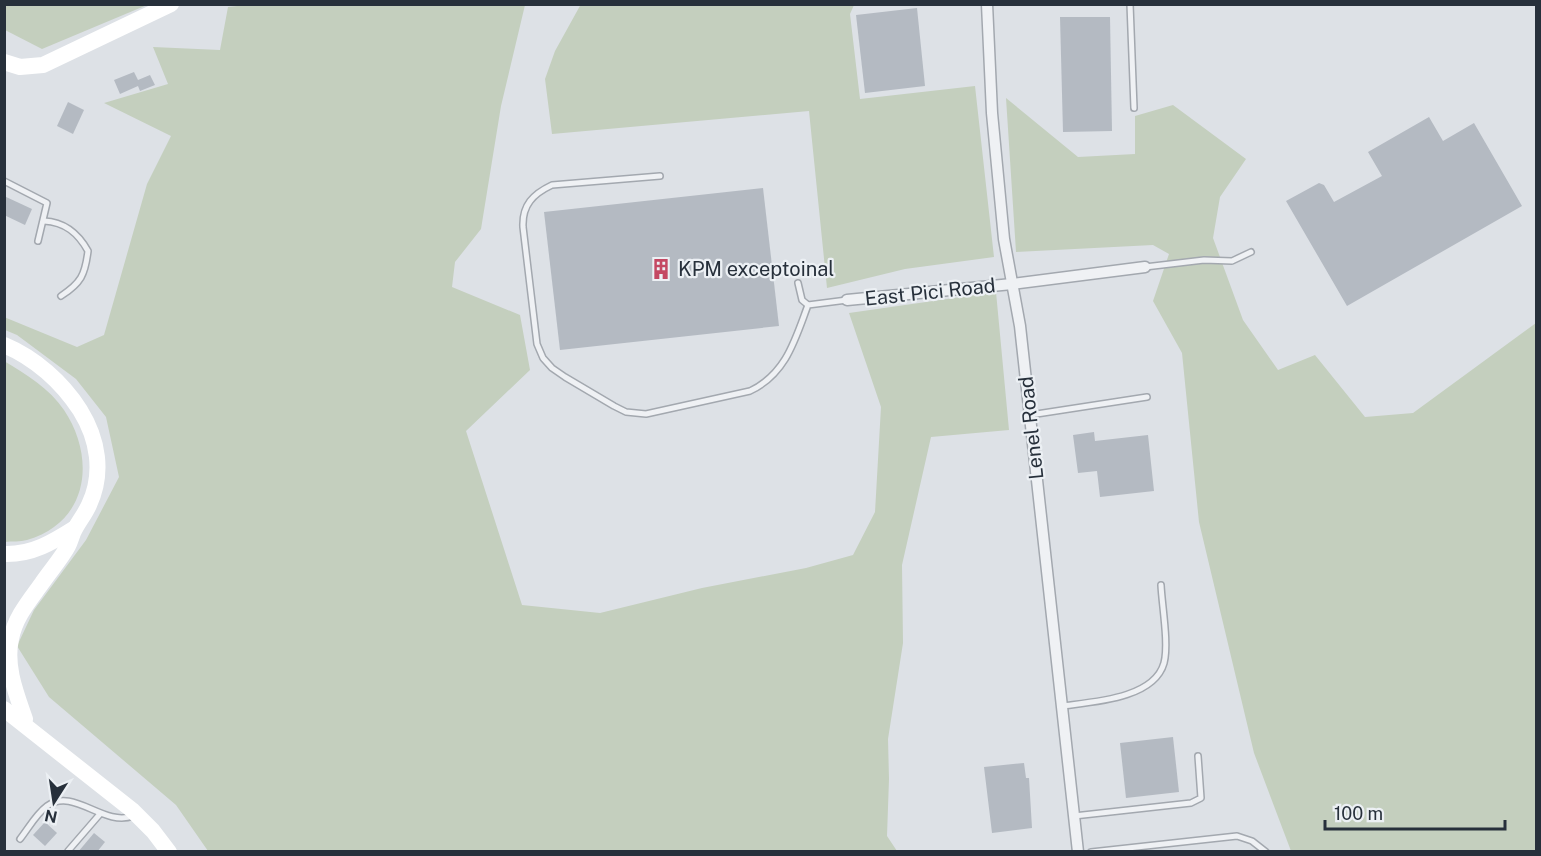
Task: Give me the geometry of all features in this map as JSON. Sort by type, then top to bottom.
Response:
[{"type":"main road","points":[[4,62],[20,67],[43,65],[171,4]]},
{"type":"main road","points":[[4,345],[34,362],[54,378],[76,405],[92,434],[98,460],[96,484],[88,507],[67,547],[18,618],[11,638],[10,667],[14,688],[28,723]]},
{"type":"main road","points":[[4,554],[40,548],[58,540],[75,528]]},
{"type":"main road","points":[[4,695],[28,723],[137,814],[169,852]]},
{"type":"main road","points":[[4,709],[14,719],[28,723]]},
{"type":"street","name":"Lenel Road","points":[[987,4],[992,113],[1004,239],[1020,326],[1078,852]]},
{"type":"street","name":"East Pici Road","points":[[847,300],[1012,284],[1145,267]]},
{"type":"lane","points":[[1130,4],[1134,108]]},
{"type":"lane","points":[[660,176],[552,185],[537,194],[527,204],[523,227],[537,344],[543,357],[552,368],[614,406],[633,413],[646,414],[750,392],[762,386],[783,364],[792,350],[808,305]]},
{"type":"lane","points":[[4,182],[47,203],[38,241]]},
{"type":"lane","points":[[44,221],[57,222],[79,235],[88,251],[83,276],[76,286],[62,296]]},
{"type":"lane","points":[[1145,267],[1204,260],[1232,261],[1251,252]]},
{"type":"lane","points":[[798,283],[802,300],[808,305],[847,300]]},
{"type":"lane","points":[[1030,415],[1147,397]]},
{"type":"lane","points":[[1062,706],[1122,697],[1153,680],[1163,666],[1166,653],[1161,585]]},
{"type":"lane","points":[[1074,816],[1191,803],[1202,798],[1198,756]]},
{"type":"lane","points":[[20,839],[45,807],[55,802],[66,800],[100,814],[122,818],[137,814]]},
{"type":"lane","points":[[68,851],[100,814]]},
{"type":"lane","points":[[1091,852],[1129,850],[1236,836],[1252,841],[1266,852]]},
{"type":"green space","points":[[581,4],[854,5],[850,14],[860,99],[975,86],[994,257],[905,269],[827,288],[809,111],[552,134],[545,79],[555,51]]},
{"type":"green space","points":[[4,5],[147,5],[42,49],[5,30]]},
{"type":"green space","points":[[246,5],[525,5],[501,106],[481,229],[455,262],[452,287],[520,315],[530,370],[466,431],[522,605],[600,613],[702,588],[806,568],[853,555],[875,512],[881,407],[849,313],[996,292],[1009,430],[931,437],[902,565],[903,643],[888,739],[887,836],[897,851],[208,851],[176,805],[49,697],[17,646],[34,610],[86,540],[119,477],[106,417],[76,379],[17,335],[5,330],[4,317],[77,347],[104,335],[147,184],[171,136],[104,103],[168,84],[153,47],[220,50],[228,7]]},
{"type":"green space","points":[[1006,98],[1078,157],[1135,154],[1135,116],[1173,105],[1246,159],[1220,197],[1213,238],[1243,320],[1278,370],[1315,355],[1365,417],[1413,413],[1536,323],[1536,851],[1291,851],[1254,753],[1199,522],[1182,353],[1153,301],[1169,254],[1153,245],[1016,252]]},
{"type":"green space","points":[[4,361],[45,389],[64,410],[74,429],[83,467],[81,486],[74,504],[63,519],[48,531],[27,540],[5,542]]},
{"type":"building","points":[[917,8],[925,86],[865,93],[856,15]]},
{"type":"building","points":[[1060,17],[1110,17],[1112,131],[1063,132]]},
{"type":"building","points":[[134,72],[138,80],[150,75],[155,85],[140,91],[138,86],[120,94],[114,80]]},
{"type":"building","points":[[68,102],[84,110],[73,134],[57,126]]},
{"type":"building","points":[[1429,117],[1443,141],[1474,123],[1522,206],[1347,306],[1286,201],[1319,183],[1324,185],[1334,202],[1382,176],[1368,152]]},
{"type":"building","name":"KPM exceptoinal","points":[[763,188],[779,326],[560,350],[544,212]]},
{"type":"building","points":[[4,196],[32,209],[25,225],[4,215]]},
{"type":"building","points":[[1094,432],[1095,441],[1148,435],[1154,491],[1100,497],[1097,471],[1078,473],[1073,435]]},
{"type":"building","points":[[1173,737],[1179,792],[1126,798],[1120,743]]},
{"type":"building","points":[[1024,763],[1026,778],[1029,778],[1032,828],[992,833],[984,767]]},
{"type":"building","points":[[45,822],[57,833],[45,846],[33,835]]},
{"type":"building","points":[[94,833],[105,842],[97,852],[78,852]]},
{"type":"place","name":"KPM exceptoinal","points":[[661,269]]}]
